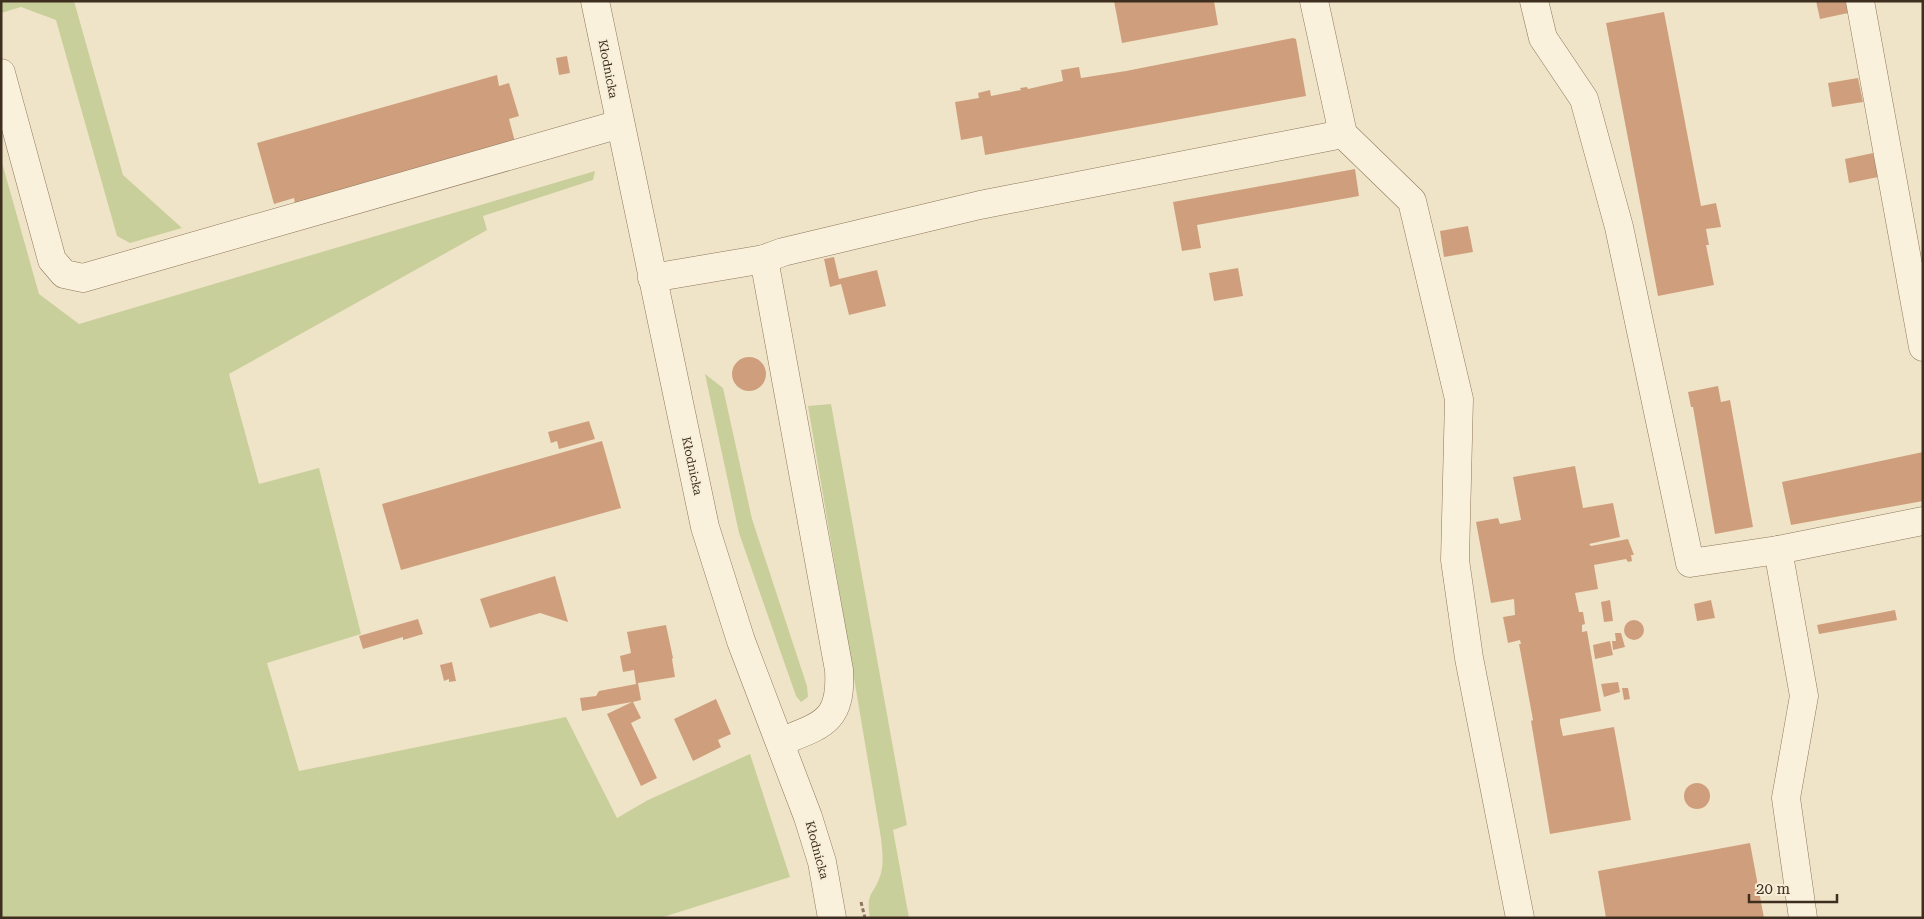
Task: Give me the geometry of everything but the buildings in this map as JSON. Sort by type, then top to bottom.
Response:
[{"type":"street","name":"Kłodnicka","points":[[595,1],[705,526],[741,641],[808,817],[822,862],[832,918]]},
{"type":"street","points":[[1314,1],[1343,134],[1412,201],[1459,400],[1455,560],[1468,658],[1520,918]]},
{"type":"street","points":[[1534,1],[1543,38],[1584,99],[1619,227],[1690,563],[1778,550],[1923,521]]},
{"type":"street","points":[[1860,1],[1923,348]]},
{"type":"street","points":[[1,73],[52,260],[64,274],[83,278],[620,124]]},
{"type":"street","points":[[652,278],[764,259],[782,252],[980,205],[1343,134]]},
{"type":"street","points":[[764,259],[839,670],[840,685],[834,709],[823,723],[816,728],[780,742]]},
{"type":"street","points":[[1778,550],[1804,696],[1786,798],[1803,918]]},
{"type":"path","points":[[860,900],[865,918]]},
{"type":"green space","points":[[1,1],[74,1],[123,175],[182,228],[130,243],[117,236],[56,20],[21,7],[1,13]]},
{"type":"green space","points":[[1,159],[39,294],[79,324],[595,171],[593,180],[483,216],[487,230],[229,374],[259,484],[319,468],[361,634],[267,663],[299,771],[566,717],[617,818],[648,800],[750,754],[790,877],[660,918],[1,918]]},
{"type":"green space","points":[[705,374],[723,388],[752,519],[807,686],[808,697],[801,702],[796,696],[739,533]]},
{"type":"green space","points":[[831,404],[907,825],[893,830],[909,918],[870,918],[870,898],[882,869],[881,838],[808,406]]}]
